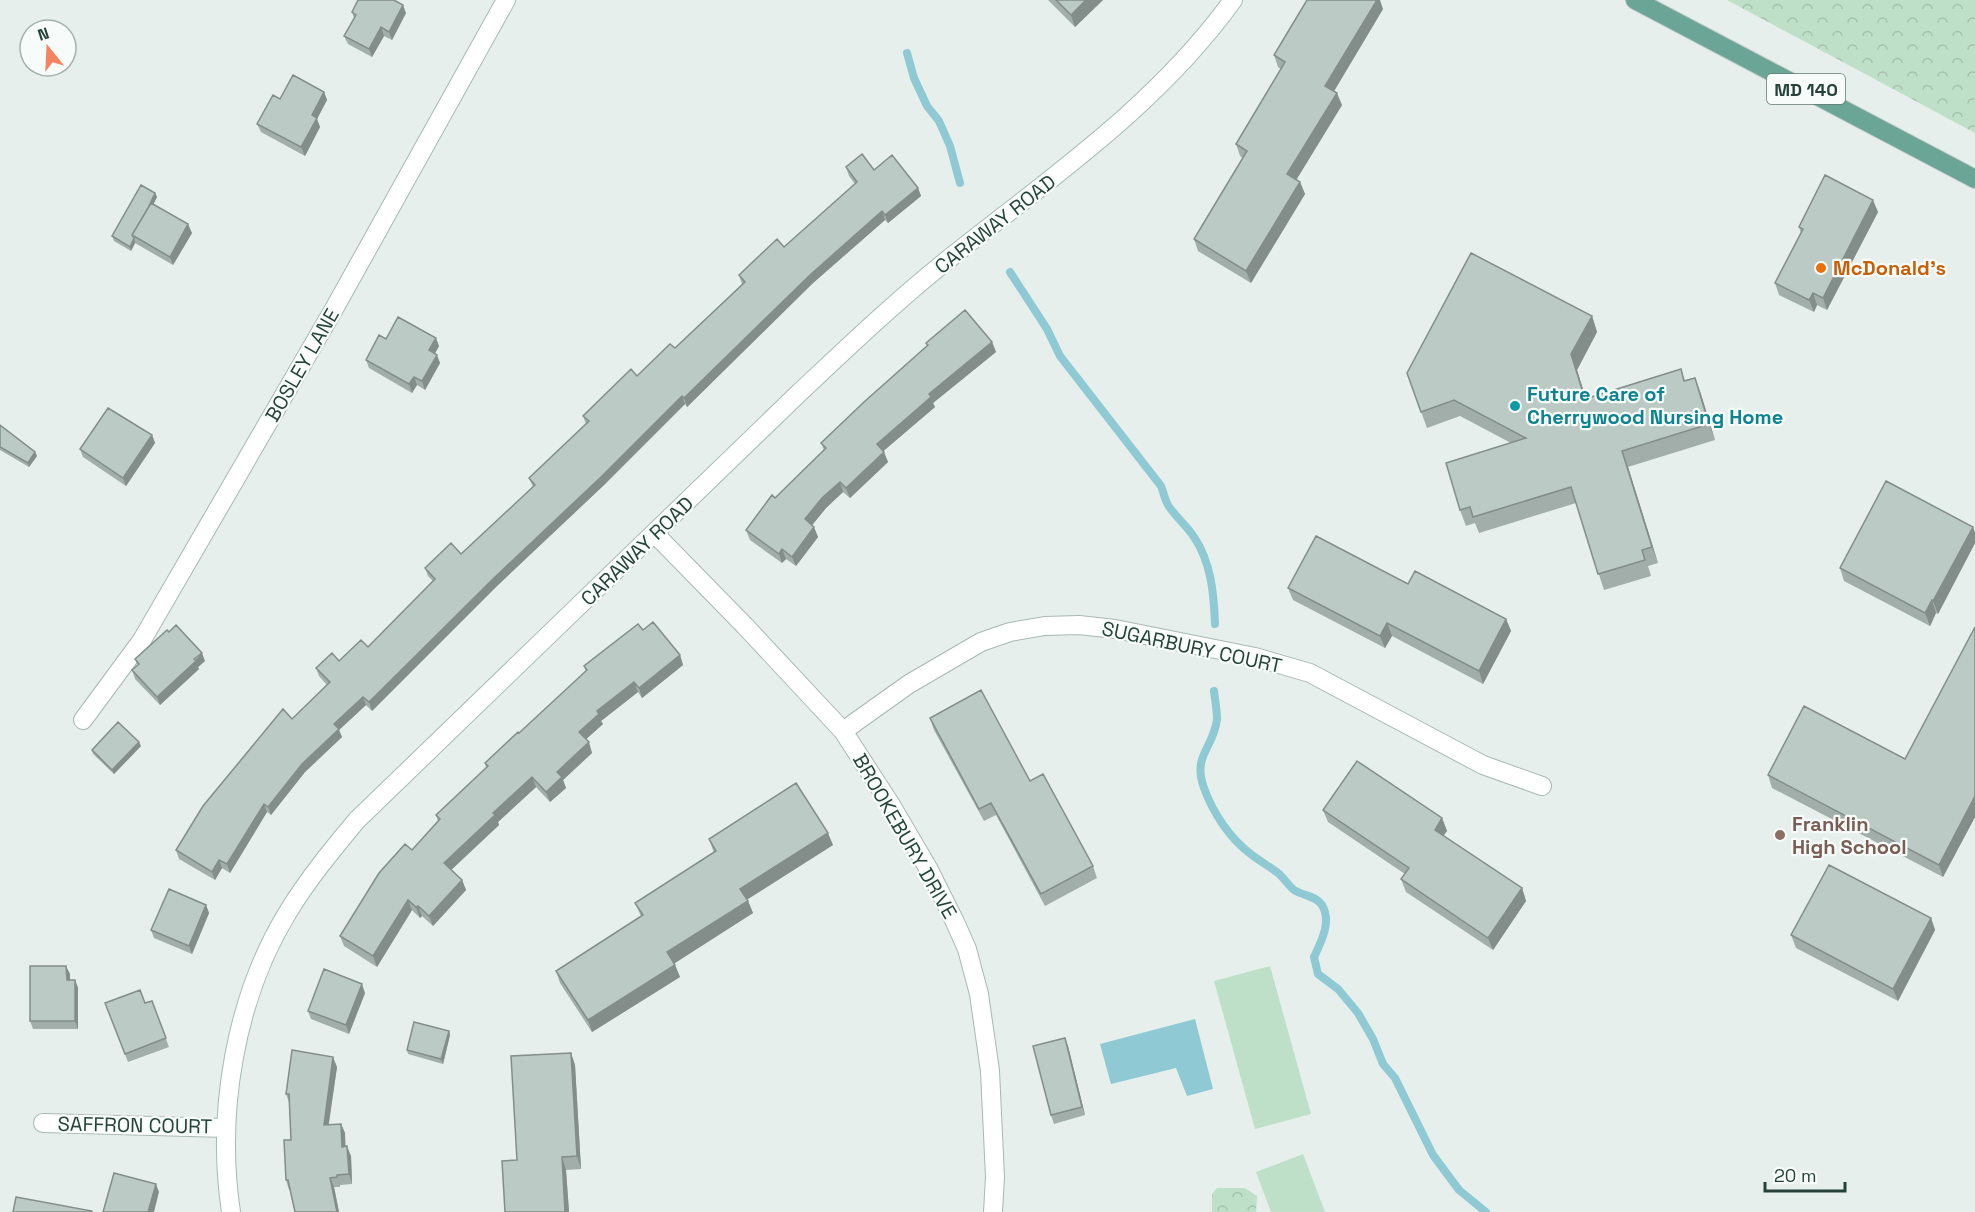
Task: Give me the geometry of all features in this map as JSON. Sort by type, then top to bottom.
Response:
[{"type":"main road","name":"MD 140","points":[[1635,0],[1975,179]]},
{"type":"street","name":"BOSLEY LANE","points":[[83,720],[142,640],[334,309],[506,0]]},
{"type":"street","name":"CARAWAY ROAD","points":[[231,1212],[226,1128],[229,1088],[237,1044],[252,992],[267,953],[287,913],[318,867],[357,820],[870,326],[944,263],[1090,148],[1143,103],[1218,21],[1233,0]]},
{"type":"street","name":"BROOKEBURY DRIVE","points":[[655,534],[843,732],[891,805],[928,868],[955,922],[966,949],[979,994],[990,1071],[993,1212]]},
{"type":"street","name":"SUGARBURY COURT","points":[[843,732],[909,684],[981,642],[1010,632],[1045,626],[1078,626],[1115,629],[1255,657],[1310,673],[1483,765],[1542,786]]},
{"type":"street","name":"SAFFRON COURT","points":[[43,1123],[226,1128]]},
{"type":"green space","points":[[1727,0],[1975,0],[1975,133]]},
{"type":"green space","points":[[1270,966],[1311,1114],[1255,1129],[1214,981]]},
{"type":"green space","points":[[1303,1154],[1325,1212],[1271,1212],[1256,1172]]},
{"type":"green space","points":[[1217,1188],[1245,1188],[1257,1196],[1256,1212],[1212,1212],[1212,1194]]},
{"type":"water","points":[[1195,1019],[1213,1089],[1187,1096],[1176,1068],[1111,1084],[1100,1044]]},
{"type":"building","points":[[358,0],[394,0],[403,5],[389,32],[381,27],[369,49],[344,36],[356,15],[352,12]]},
{"type":"building","points":[[1056,0],[1086,0],[1071,15]]},
{"type":"building","points":[[1307,0],[1377,0],[1325,86],[1337,93],[1287,174],[1300,182],[1246,271],[1194,239],[1247,151],[1236,144],[1285,62],[1274,55]]},
{"type":"building","points":[[293,75],[324,92],[312,115],[317,118],[301,147],[257,124],[273,95],[280,99]]},
{"type":"building","points":[[862,154],[874,170],[892,155],[918,188],[885,215],[882,211],[810,275],[494,578],[369,702],[363,697],[334,724],[339,729],[302,764],[268,807],[264,804],[227,864],[219,860],[212,872],[176,850],[203,806],[283,709],[292,719],[330,682],[316,668],[332,653],[339,661],[361,640],[368,647],[435,579],[425,568],[451,543],[461,554],[535,485],[529,478],[589,421],[583,416],[631,369],[637,376],[670,344],[675,348],[745,282],[739,275],[777,239],[784,247],[857,182],[846,167]]},
{"type":"building","name":"McDonald's","points":[[1825,175],[1873,200],[1823,298],[1813,293],[1809,300],[1775,283],[1803,229],[1799,227]]},
{"type":"building","points":[[141,185],[155,193],[132,235],[134,238],[130,247],[112,236]]},
{"type":"building","points":[[151,203],[188,224],[170,257],[132,235]]},
{"type":"building","name":"Future Care of Cherrywood Nursing Home","points":[[1471,253],[1592,316],[1571,354],[1585,399],[1681,369],[1684,381],[1695,378],[1709,424],[1622,451],[1652,547],[1642,550],[1645,560],[1598,574],[1571,487],[1473,517],[1470,507],[1460,510],[1446,463],[1526,438],[1454,400],[1421,412],[1407,373]]},
{"type":"building","points":[[965,310],[992,342],[929,394],[931,397],[877,444],[884,452],[846,488],[840,482],[822,498],[805,519],[814,527],[792,557],[782,549],[779,554],[746,530],[772,495],[775,498],[826,448],[821,443],[928,345],[926,343]]},
{"type":"building","points":[[398,317],[436,338],[429,350],[437,355],[422,381],[414,377],[409,384],[366,360],[379,335],[386,339]]},
{"type":"building","points":[[108,408],[152,435],[123,478],[80,449]]},
{"type":"building","points":[[0,425],[35,452],[28,463],[0,447]]},
{"type":"building","points":[[1886,481],[1973,527],[1925,613],[1840,568]]},
{"type":"building","points":[[1316,536],[1408,584],[1415,571],[1506,619],[1479,671],[1387,623],[1380,636],[1288,588]]},
{"type":"building","points":[[653,622],[680,655],[639,688],[634,682],[597,711],[599,714],[579,732],[589,742],[557,772],[562,777],[546,792],[532,777],[444,863],[462,880],[429,916],[408,900],[373,956],[340,936],[379,873],[405,844],[412,850],[440,819],[436,815],[488,766],[485,763],[587,670],[584,666],[638,624],[643,630]]},
{"type":"building","points":[[176,625],[202,653],[157,697],[132,670],[139,664],[135,659],[167,630],[169,632]]},
{"type":"building","points":[[1975,627],[1975,796],[1939,865],[1768,775],[1804,706],[1905,759]]},
{"type":"building","points":[[981,690],[1030,781],[1043,774],[1093,866],[1041,894],[991,803],[979,809],[930,718]]},
{"type":"building","points":[[118,722],[139,742],[112,770],[92,750]]},
{"type":"building","points":[[1357,761],[1442,818],[1435,830],[1522,888],[1488,938],[1401,879],[1409,868],[1323,810]]},
{"type":"building","points":[[796,783],[828,833],[740,889],[748,901],[667,952],[675,965],[588,1020],[556,971],[643,915],[635,903],[716,851],[709,839]]},
{"type":"building","points":[[1829,865],[1931,918],[1893,989],[1791,935]]},
{"type":"building","points":[[169,889],[206,905],[189,946],[151,930]]},
{"type":"building","points":[[30,966],[66,966],[67,980],[75,980],[75,1021],[30,1021]]},
{"type":"building","points":[[324,969],[362,984],[346,1025],[308,1011]]},
{"type":"building","points":[[140,990],[145,1003],[152,1001],[166,1038],[125,1054],[105,1003]]},
{"type":"building","points":[[414,1022],[449,1031],[441,1059],[407,1050]]},
{"type":"building","points":[[1065,1038],[1082,1107],[1051,1115],[1033,1046]]},
{"type":"building","points":[[292,1050],[333,1057],[324,1125],[341,1124],[342,1147],[347,1146],[349,1174],[330,1178],[337,1212],[295,1212],[288,1180],[286,1180],[284,1140],[291,1140],[289,1094],[286,1094]]},
{"type":"building","points":[[571,1053],[577,1156],[562,1157],[565,1212],[505,1212],[502,1161],[517,1160],[511,1056]]},
{"type":"building","points":[[114,1173],[156,1184],[148,1212],[103,1212]]},
{"type":"building","points":[[16,1197],[92,1211],[92,1212],[13,1212]]},
{"type":"waterway","points":[[907,53],[914,78],[927,106],[939,121],[950,146],[960,183]]},
{"type":"waterway","points":[[1010,272],[1047,329],[1060,356],[1161,486],[1168,506],[1200,547],[1208,568],[1214,601],[1215,624]]},
{"type":"waterway","points":[[1214,691],[1217,719],[1201,767],[1204,788],[1212,807],[1223,825],[1244,849],[1278,873],[1294,890],[1316,899],[1322,905],[1326,925],[1314,957],[1318,974],[1338,989],[1358,1013],[1373,1039],[1383,1064],[1395,1078],[1433,1155],[1459,1190],[1486,1212]]},
{"type":"place","name":"McDonald's","points":[[1821,268]]},
{"type":"place","name":"Future Care of Cherrywood Nursing Home","points":[[1515,406]]},
{"type":"place","name":"Franklin High School","points":[[1780,835]]}]
